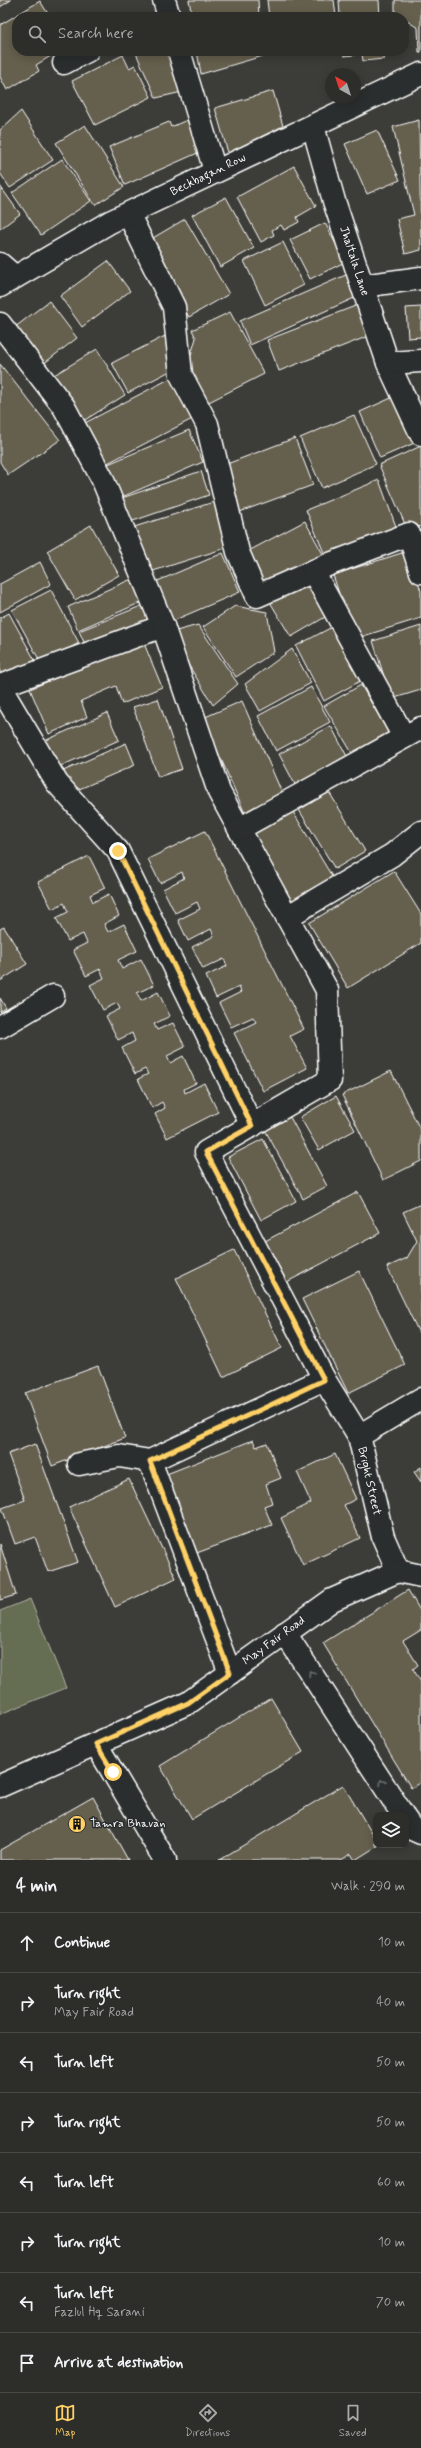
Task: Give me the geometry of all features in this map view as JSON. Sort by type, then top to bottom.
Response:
[{"type":"street","points":[[64,63],[77,56]]},
{"type":"street","points":[[180,56],[215,171]]},
{"type":"street","name":"Beckbagan Row","points":[[5,276],[110,222],[129,215],[215,171],[314,126],[421,74]]},
{"type":"street","name":"Jhaltala Lane","points":[[314,126],[334,201],[388,363],[421,434]]},
{"type":"street","points":[[129,215],[174,307],[181,375],[208,424],[238,552],[257,596],[313,571],[409,534],[421,572]]},
{"type":"street","points":[[362,286],[421,278]]},
{"type":"street","points":[[0,324],[64,407],[102,478],[163,626],[219,792],[327,990],[330,1080],[206,1152],[324,1380],[359,1436]]},
{"type":"street","points":[[388,363],[421,361]]},
{"type":"street","points":[[239,829],[413,733],[313,571]]},
{"type":"street","points":[[163,626],[0,686],[57,783],[118,851],[252,1126]]},
{"type":"street","points":[[287,917],[392,855],[421,832]]},
{"type":"street","points":[[0,1028],[52,996]]},
{"type":"street","points":[[79,1464],[119,1456],[150,1461],[324,1380]]},
{"type":"street","name":"Bright Street","points":[[398,1571],[383,1537],[359,1436],[421,1399]]},
{"type":"street","points":[[150,1461],[230,1673]]},
{"type":"street","points":[[398,1571],[421,1576]]},
{"type":"street","name":"May Fair Road","points":[[0,1786],[188,1703],[332,1600],[398,1571]]},
{"type":"street","points":[[285,1633],[401,1812]]},
{"type":"street","points":[[96,1744],[165,1860]]},
{"type":"street","points":[[409,1824],[412,1829],[421,1832]]},
{"type":"green space","points":[[30,1599],[66,1688],[0,1714],[0,1611]]},
{"type":"building","points":[[0,0],[11,0],[0,7]]},
{"type":"building","points":[[189,0],[258,0],[259,12],[191,12]]},
{"type":"building","points":[[267,0],[334,0],[335,12],[268,12]]},
{"type":"building","points":[[339,0],[379,0],[380,12],[340,12]]},
{"type":"building","points":[[395,0],[421,0],[421,52],[419,52],[418,28],[409,22],[409,12],[395,12]]},
{"type":"building","points":[[40,1],[47,12],[22,12]]},
{"type":"building","points":[[12,18],[12,56],[51,56],[36,65],[39,71],[7,90],[0,77],[0,25]]},
{"type":"building","points":[[123,56],[129,68],[135,65],[151,97],[95,125],[72,81]]},
{"type":"building","points":[[137,56],[174,56],[182,92],[156,98]]},
{"type":"building","points":[[198,56],[263,56],[201,74]]},
{"type":"building","points":[[362,56],[384,56],[384,59],[363,61]]},
{"type":"building","points":[[273,91],[283,126],[228,153],[215,108]]},
{"type":"building","points":[[21,111],[53,160],[10,188],[0,173],[0,130]]},
{"type":"building","points":[[187,120],[200,152],[125,185],[109,147],[169,122],[171,127]]},
{"type":"building","points":[[419,120],[421,250],[405,254],[397,219],[414,215],[393,127]]},
{"type":"building","points":[[85,125],[124,187],[95,205],[56,143]]},
{"type":"building","points":[[377,130],[400,180],[367,194],[345,144]]},
{"type":"building","points":[[62,159],[91,201],[41,235],[12,193]]},
{"type":"building","points":[[294,166],[316,206],[297,217],[299,222],[284,230],[281,225],[272,230],[274,235],[261,242],[237,197]]},
{"type":"building","points":[[0,186],[20,214],[0,229]]},
{"type":"building","points":[[226,197],[254,248],[220,267],[192,215]]},
{"type":"building","points":[[185,219],[229,294],[189,317],[146,242]]},
{"type":"building","points":[[325,223],[345,262],[310,279],[290,240]]},
{"type":"building","points":[[283,242],[304,285],[265,305],[244,261]]},
{"type":"building","points":[[108,261],[130,291],[82,327],[60,296]]},
{"type":"building","points":[[355,271],[363,294],[250,345],[240,321]]},
{"type":"building","points":[[49,301],[77,338],[38,368],[10,331]]},
{"type":"building","points":[[363,303],[374,334],[279,371],[267,340]]},
{"type":"building","points":[[421,307],[421,337],[408,338],[406,308]]},
{"type":"building","points":[[230,312],[264,374],[201,406],[185,375],[196,338],[192,330]]},
{"type":"building","points":[[165,336],[170,371],[128,393],[112,363]]},
{"type":"building","points":[[97,349],[125,395],[77,425],[49,378]]},
{"type":"building","points":[[0,364],[60,440],[8,475],[0,462]]},
{"type":"building","points":[[173,377],[194,418],[102,466],[81,425]]},
{"type":"building","points":[[398,395],[419,441],[380,458],[360,412]]},
{"type":"building","points":[[354,415],[376,464],[322,488],[300,438]]},
{"type":"building","points":[[189,430],[203,462],[115,500],[101,467]]},
{"type":"building","points":[[295,438],[313,485],[237,513],[219,467]]},
{"type":"building","points":[[421,446],[421,526],[408,531],[379,465]]},
{"type":"building","points":[[201,471],[209,495],[127,523],[119,499]]},
{"type":"building","points":[[379,480],[398,532],[328,562],[306,510]]},
{"type":"building","points":[[217,501],[232,546],[150,572],[131,528]]},
{"type":"building","points":[[305,521],[324,556],[260,591],[241,555]]},
{"type":"building","points":[[91,525],[119,575],[75,600],[47,551]]},
{"type":"building","points":[[408,551],[421,591],[421,618],[354,639],[333,575]]},
{"type":"building","points":[[223,553],[240,592],[170,622],[153,583]]},
{"type":"building","points":[[40,562],[51,584],[0,612],[0,584]]},
{"type":"building","points":[[303,576],[327,616],[291,637],[267,597]]},
{"type":"building","points":[[134,578],[144,601],[78,630],[68,607]]},
{"type":"building","points":[[51,590],[79,643],[41,663],[12,610]]},
{"type":"building","points":[[146,604],[153,622],[87,649],[79,631]]},
{"type":"building","points":[[235,606],[267,612],[274,652],[236,677],[203,627]]},
{"type":"building","points":[[9,613],[37,664],[5,681],[0,672],[0,618]]},
{"type":"building","points":[[198,625],[238,684],[213,705],[169,633]]},
{"type":"building","points":[[334,626],[362,680],[324,701],[296,646]]},
{"type":"building","points":[[421,626],[421,690],[391,699],[373,641]]},
{"type":"building","points":[[143,641],[162,687],[122,704],[116,686],[81,701],[87,717],[49,734],[30,689]]},
{"type":"building","points":[[292,649],[311,683],[260,711],[245,684]]},
{"type":"building","points":[[361,685],[391,737],[355,758],[324,706]]},
{"type":"building","points":[[311,687],[330,722],[276,751],[258,716]]},
{"type":"building","points":[[158,699],[182,769],[158,777],[133,707]]},
{"type":"building","points":[[242,701],[286,802],[247,818],[203,718]]},
{"type":"building","points":[[107,713],[119,740],[52,770],[40,743]]},
{"type":"building","points":[[331,726],[351,764],[299,792],[279,754]]},
{"type":"building","points":[[126,743],[135,765],[70,793],[61,772]]},
{"type":"building","points":[[326,787],[365,851],[335,869],[299,810],[314,801],[311,796]]},
{"type":"building","points":[[290,807],[333,878],[292,903],[249,832]]},
{"type":"building","points":[[205,831],[304,1029],[290,1036],[307,1068],[263,1091],[234,1033],[256,1022],[253,1017],[231,1027],[219,1003],[241,992],[239,987],[216,998],[206,976],[227,966],[224,959],[203,969],[192,947],[214,936],[211,929],[188,941],[178,920],[200,909],[197,902],[175,913],[163,889],[184,878],[182,872],[160,883],[148,859]]},
{"type":"building","points":[[89,856],[105,888],[90,895],[93,902],[109,894],[119,916],[104,924],[108,932],[124,924],[137,951],[118,960],[122,969],[141,959],[154,985],[137,993],[141,1001],[158,992],[170,1016],[154,1024],[157,1030],[173,1023],[185,1047],[167,1056],[170,1063],[183,1056],[196,1083],[184,1089],[185,1093],[204,1083],[218,1112],[167,1138],[155,1114],[165,1108],[162,1102],[152,1108],[138,1079],[148,1074],[145,1069],[135,1074],[122,1048],[135,1041],[132,1033],[118,1040],[106,1016],[120,1009],[117,1003],[103,1010],[90,985],[104,978],[100,969],[86,976],[73,950],[87,943],[83,934],[68,941],[56,918],[68,912],[64,903],[52,909],[38,882]]},
{"type":"building","points":[[394,871],[421,914],[421,943],[348,988],[309,923]]},
{"type":"building","points":[[4,927],[27,964],[0,981],[0,929]]},
{"type":"building","points":[[0,998],[6,1008],[0,1012]]},
{"type":"building","points":[[391,1071],[421,1131],[421,1161],[383,1180],[342,1095]]},
{"type":"building","points":[[336,1096],[355,1130],[319,1150],[300,1117]]},
{"type":"building","points":[[290,1117],[327,1186],[303,1199],[265,1130]]},
{"type":"building","points":[[263,1139],[296,1201],[261,1220],[228,1157]]},
{"type":"building","points":[[358,1192],[380,1233],[287,1282],[265,1241]]},
{"type":"building","points":[[421,1204],[421,1337],[387,1267],[407,1258],[417,1241],[403,1212]]},
{"type":"building","points":[[234,1250],[282,1348],[223,1377],[176,1278]]},
{"type":"building","points":[[359,1271],[405,1365],[348,1393],[302,1299]]},
{"type":"building","points":[[98,1366],[125,1438],[52,1466],[25,1393]]},
{"type":"building","points":[[253,1440],[256,1447],[267,1443],[281,1478],[266,1484],[272,1503],[264,1506],[272,1525],[194,1554],[164,1475]]},
{"type":"building","points":[[35,1444],[78,1562],[48,1572],[35,1537],[15,1544],[2,1508],[25,1500],[8,1454]]},
{"type":"building","points":[[335,1454],[356,1499],[344,1505],[360,1538],[303,1565],[281,1518],[311,1503],[297,1472]]},
{"type":"building","points":[[421,1467],[421,1482],[414,1472]]},
{"type":"building","points":[[129,1479],[176,1578],[115,1607],[69,1507]]},
{"type":"building","points":[[0,1544],[16,1595],[0,1600]]},
{"type":"building","points":[[408,1590],[421,1612],[421,1630],[403,1641],[418,1665],[413,1669],[421,1682],[421,1782],[411,1788],[323,1643]]},
{"type":"building","points":[[271,1698],[303,1752],[192,1819],[160,1766]]},
{"type":"building","points":[[343,1785],[373,1835],[374,1848],[355,1860],[351,1854],[341,1860],[219,1860]]},
{"type":"building","name":"Tamra Bhavan","points":[[93,1797],[128,1860],[0,1860],[0,1850]]},
{"type":"place","name":"Tamra Bhavan","points":[[77,1824]]},
{"type":"route","points":[[113,1772],[96,1744],[188,1703],[230,1673],[150,1461],[324,1380],[206,1152],[252,1126],[118,851]]}]
